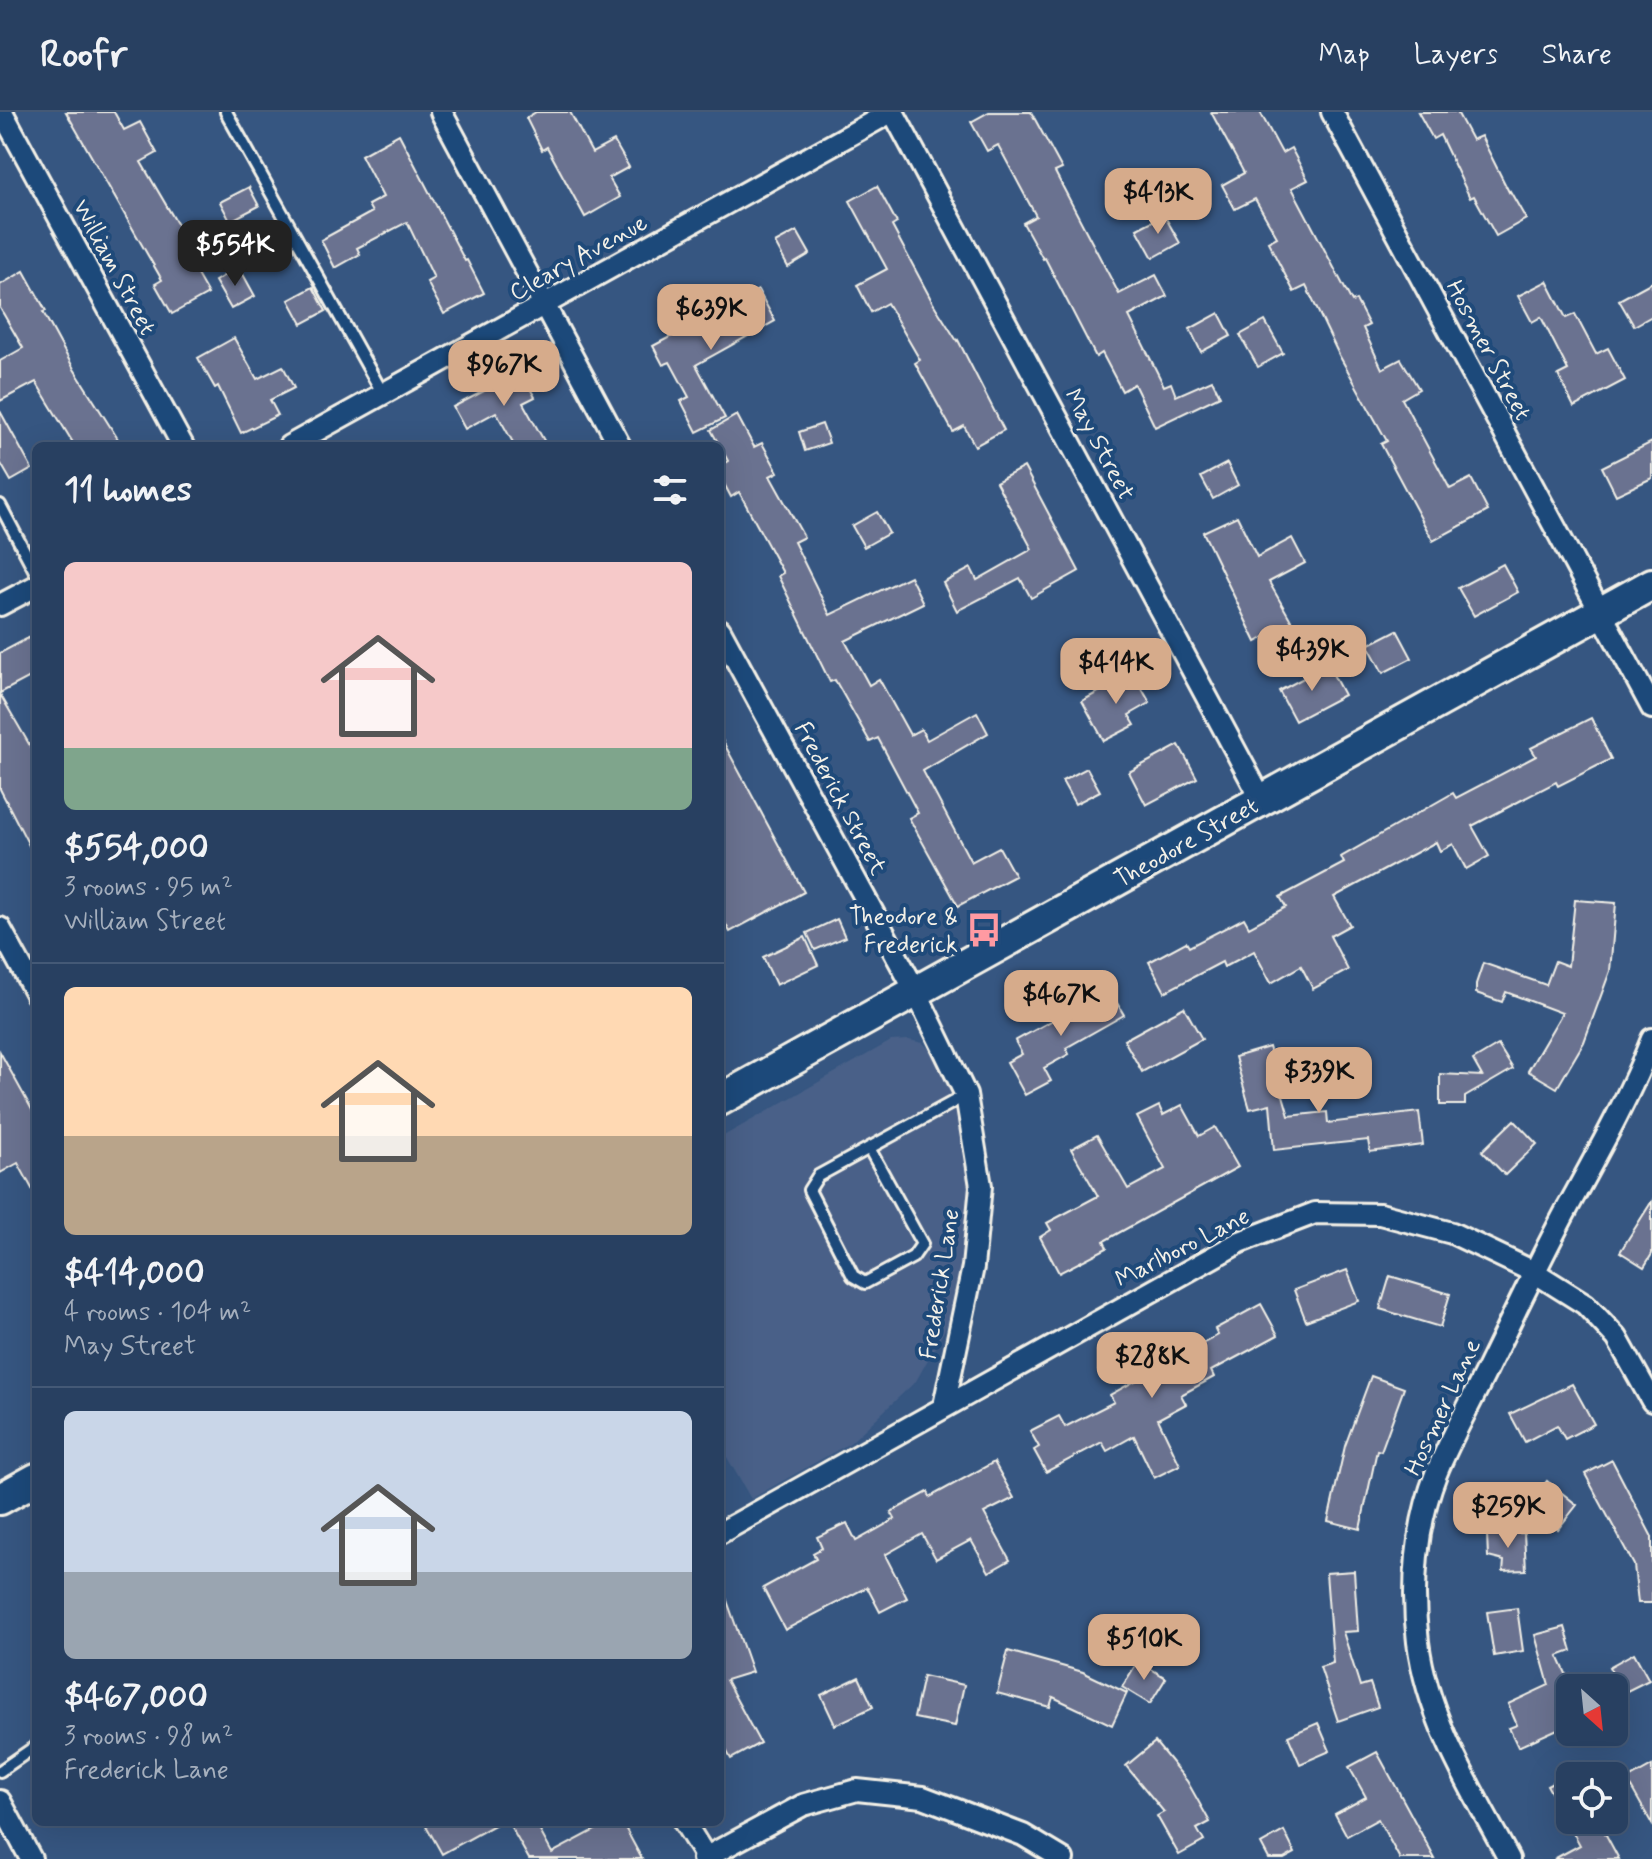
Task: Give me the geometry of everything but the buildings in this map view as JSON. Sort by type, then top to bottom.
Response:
[{"type":"main road","name":"Theodore Street","points":[[724,1098],[1652,584]]},
{"type":"main road","points":[[0,1499],[32,1481]]},
{"type":"street","name":"William Street","points":[[2,112],[181,442]]},
{"type":"street","points":[[441,112],[618,442]]},
{"type":"street","name":"Cleary Avenue","points":[[296,442],[892,112]]},
{"type":"street","name":"May Street","points":[[892,112],[1262,800]]},
{"type":"street","name":"Hosmer Street","points":[[1332,112],[1601,612]]},
{"type":"street","points":[[0,605],[32,588]]},
{"type":"street","points":[[1601,612],[1652,708]]},
{"type":"street","name":"Frederick Street","points":[[724,637],[916,992]]},
{"type":"street","points":[[0,928],[32,987]]},
{"type":"street","name":"Frederick Lane","points":[[916,992],[966,1095],[981,1186],[973,1267],[944,1406]]},
{"type":"street","name":"Hosmer Lane","points":[[1509,1859],[1459,1767],[1436,1715],[1418,1641],[1416,1577],[1426,1509],[1436,1475],[1534,1272],[1620,1110],[1652,1039]]},
{"type":"street","name":"Marlboro Lane","points":[[724,1531],[1240,1242],[1315,1213],[1380,1214],[1452,1233],[1534,1272],[1585,1304],[1617,1338],[1652,1401]]},
{"type":"street","points":[[686,1826],[705,1859],[803,1805],[857,1790],[923,1797],[1023,1835],[1063,1859]]},
{"type":"street","points":[[0,1801],[31,1859]]},
{"type":"lane","points":[[226,112],[383,394]]},
{"type":"lane","points":[[0,505],[32,565]]},
{"type":"lane","points":[[869,1148],[922,1244],[913,1257],[865,1283],[853,1276],[809,1190],[818,1176],[869,1148],[966,1095]]},
{"type":"lane","points":[[0,1771],[32,1749]]},
{"type":"shaded area","points":[[891,1041],[923,1043],[940,1060],[953,1081],[972,1168],[963,1268],[949,1322],[916,1381],[850,1443],[751,1499],[724,1452],[724,1136]]},
{"type":"place","name":"Theodore & Frederick","points":[[984,930]]}]
